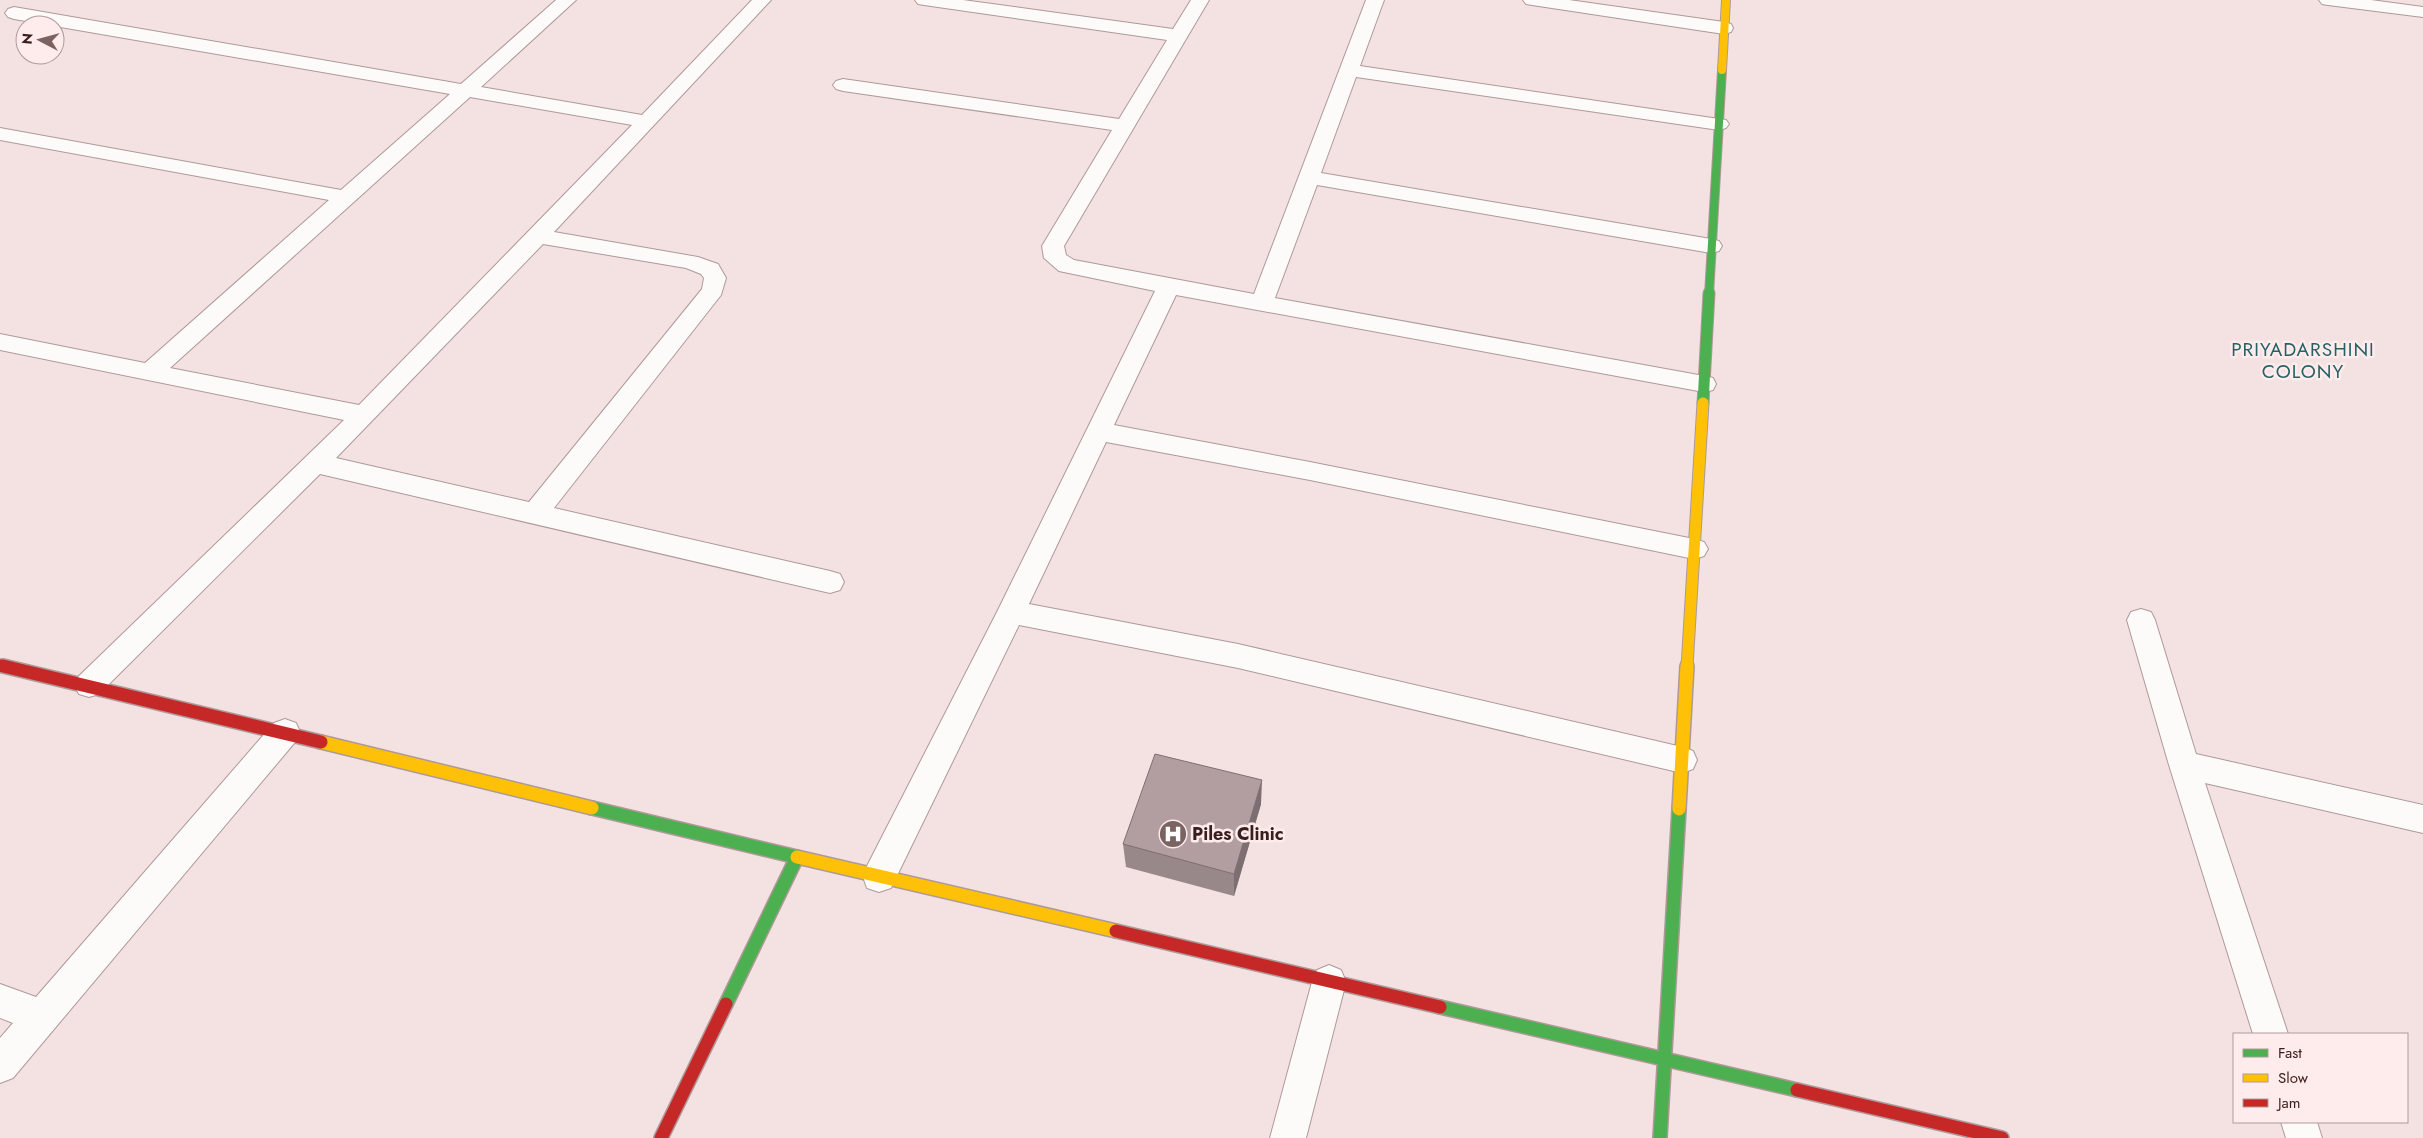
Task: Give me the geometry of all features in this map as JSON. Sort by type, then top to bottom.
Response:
[{"type":"street","points":[[7,19],[31,0]]},
{"type":"street","points":[[150,372],[567,0]]},
{"type":"street","points":[[89,685],[364,415],[538,236],[762,0]]},
{"type":"street","points":[[924,0],[1180,36]]},
{"type":"street","points":[[1200,0],[1053,246],[1055,258],[1067,266],[1169,286],[1704,384]]},
{"type":"street","points":[[1262,302],[1375,0]]},
{"type":"street","points":[[1532,0],[1724,28]]},
{"type":"street","points":[[1660,1138],[1726,0]]},
{"type":"street","points":[[2328,0],[2423,12]]},
{"type":"street","points":[[7,19],[467,89],[647,122]]},
{"type":"street","points":[[1349,70],[1719,124]]},
{"type":"street","points":[[843,85],[1124,126]]},
{"type":"street","points":[[0,134],[346,197]]},
{"type":"street","points":[[1309,177],[1712,246]]},
{"type":"street","points":[[535,513],[712,290],[715,278],[710,268],[690,262],[538,236]]},
{"type":"street","points":[[879,876],[1012,612],[1097,431],[1169,286]]},
{"type":"street","points":[[0,342],[364,415]]},
{"type":"street","points":[[1097,431],[1319,473],[1694,549]]},
{"type":"street","points":[[315,463],[830,582]]},
{"type":"street","points":[[1012,612],[1238,656],[1682,760]]},
{"type":"street","points":[[2141,620],[2184,765],[2271,1033]]},
{"type":"street","points":[[0,665],[285,732],[717,839],[1664,1061],[2002,1138]]},
{"type":"street","points":[[0,1065],[285,732]]},
{"type":"street","points":[[2184,765],[2423,819]]},
{"type":"street","points":[[661,1138],[797,857]]},
{"type":"street","points":[[1288,1138],[1329,982]]},
{"type":"street","points":[[0,1001],[42,1016]]},
{"type":"street","points":[[2299,1123],[2304,1138]]},
{"type":"building","points":[[1155,754],[1262,780],[1234,874],[1123,844]]},
{"type":"traffic: fast","points":[[1703,403],[1722,70]]},
{"type":"traffic: fast","points":[[592,808],[797,857],[726,1004]]},
{"type":"traffic: fast","points":[[1660,1138],[1679,809]]},
{"type":"traffic: fast","points":[[1440,1007],[1797,1090]]},
{"type":"traffic: slow","points":[[1722,70],[1726,0]]},
{"type":"traffic: slow","points":[[1679,809],[1703,403]]},
{"type":"traffic: slow","points":[[321,742],[592,808]]},
{"type":"traffic: slow","points":[[797,857],[1116,931]]},
{"type":"traffic: jam","points":[[0,665],[321,742]]},
{"type":"traffic: jam","points":[[1116,931],[1440,1007]]},
{"type":"traffic: jam","points":[[661,1138],[726,1004]]},
{"type":"traffic: jam","points":[[1797,1090],[2002,1138]]},
{"type":"place","name":"Piles Clinic","points":[[1173,834]]},
{"type":"district","name":"PRIYADARSHINI COLONY","points":[[2303,360]]}]
